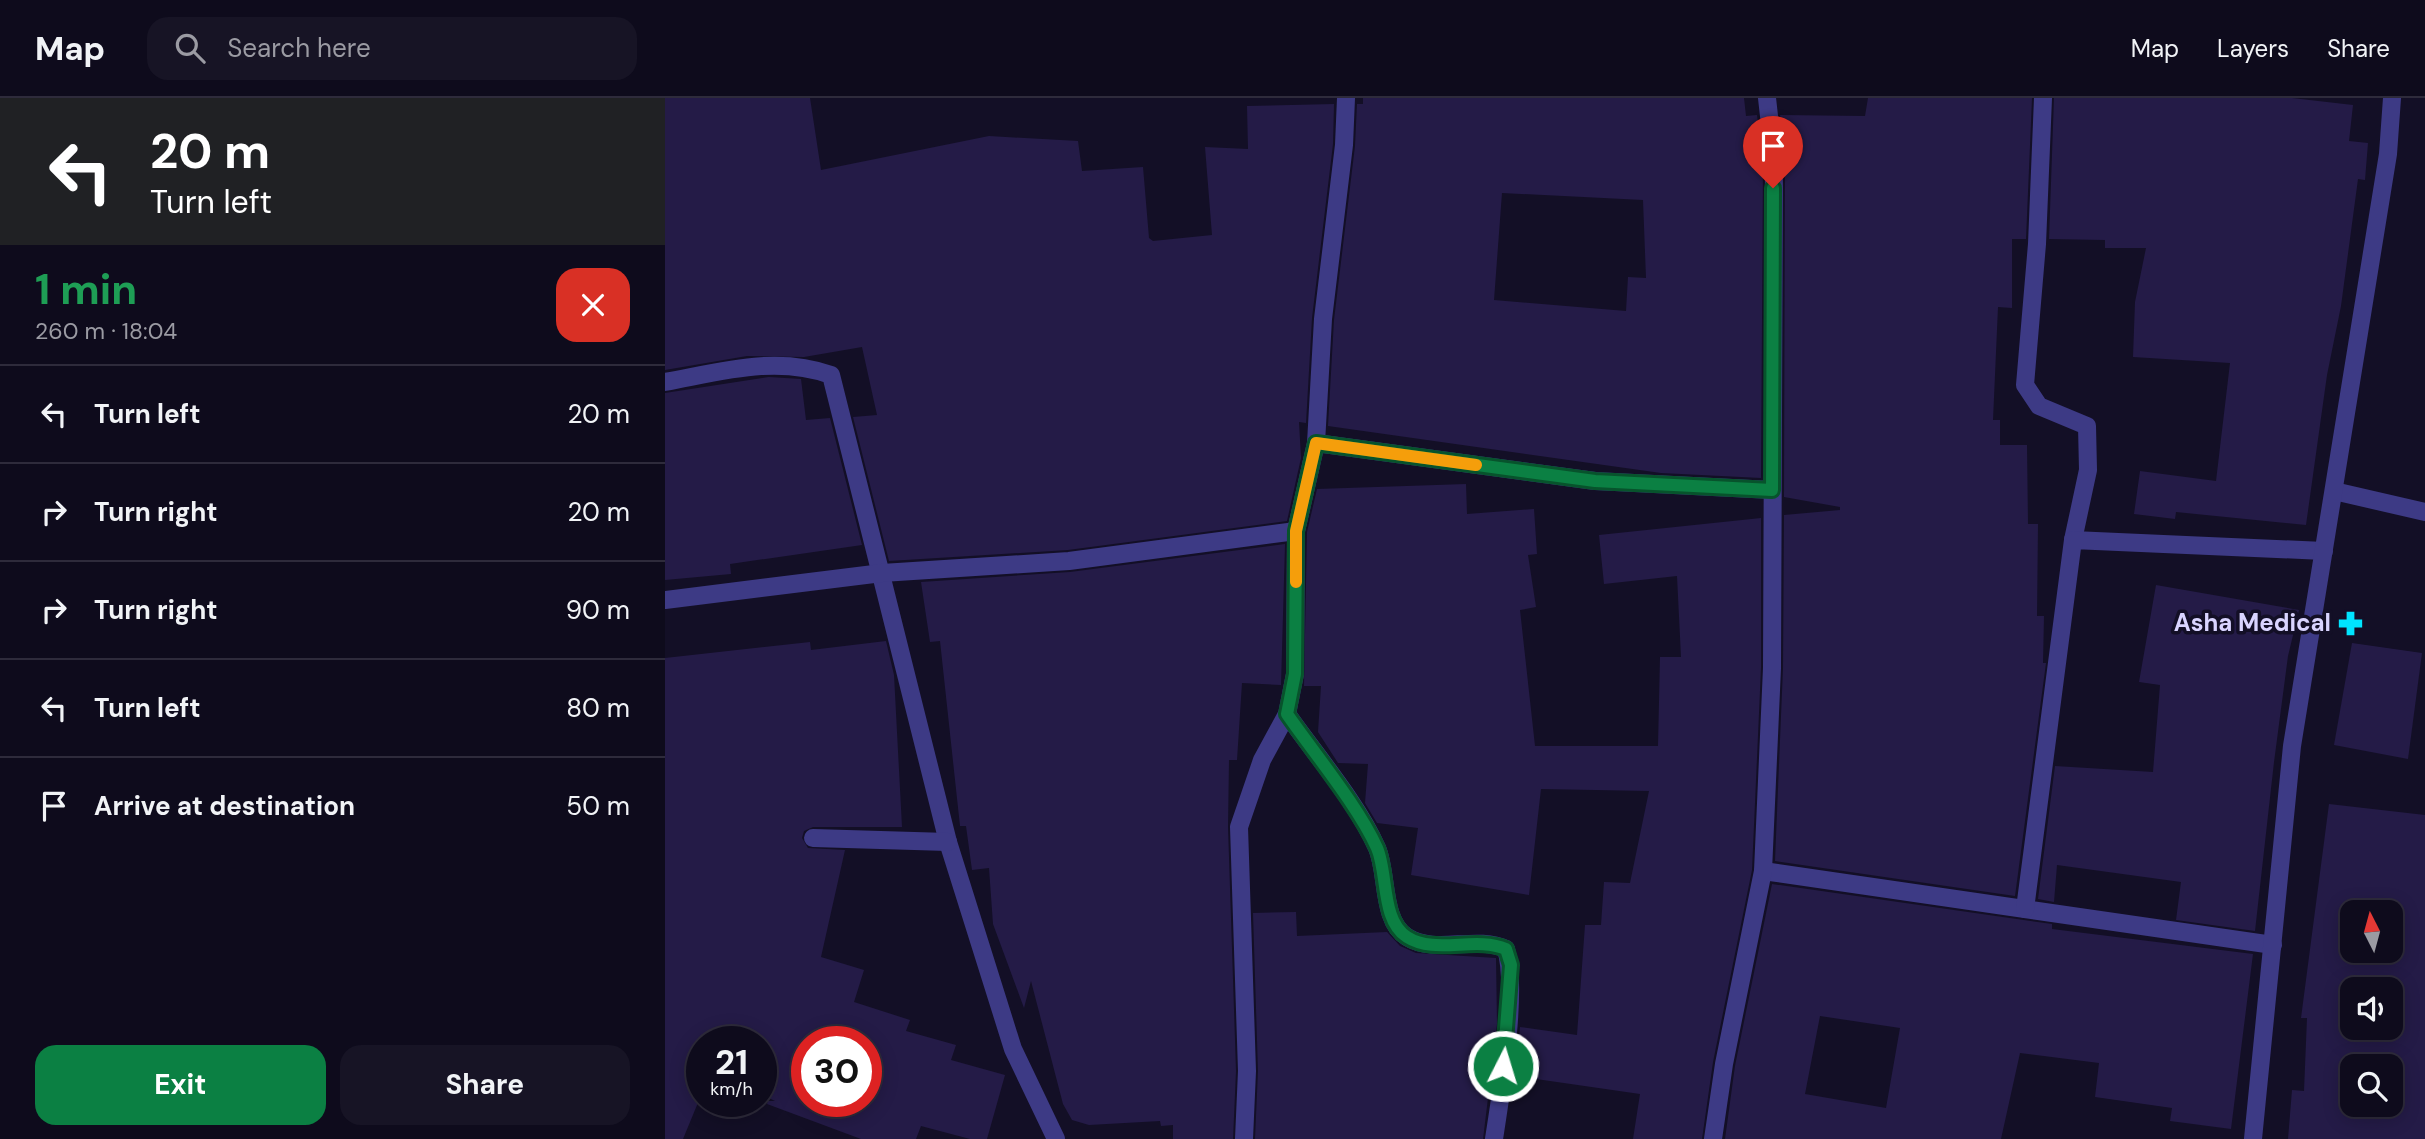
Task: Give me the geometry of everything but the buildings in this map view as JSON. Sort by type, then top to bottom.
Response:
[{"type":"street","points":[[1244,1139],[1247,1071],[1239,827],[1262,760],[1287,714],[1295,674],[1296,531],[1316,443],[1323,319],[1344,145],[1346,98]]},
{"type":"street","points":[[1713,1139],[1724,1064],[1763,871],[1772,668],[1774,161],[1767,98]]},
{"type":"street","points":[[2025,909],[2073,540],[2088,470],[2087,426],[2039,406],[2025,385],[2037,244],[2043,98]]},
{"type":"street","points":[[2253,1139],[2292,746],[2388,154],[2388,98]]},
{"type":"street","points":[[665,382],[758,365],[812,368],[831,375],[948,842],[1013,1049],[1056,1139]]},
{"type":"street","points":[[1316,443],[1595,481],[1772,490]]},
{"type":"street","points":[[2334,491],[2425,512]]},
{"type":"street","points":[[665,600],[881,573],[1069,561],[1296,531]]},
{"type":"street","points":[[2073,540],[2324,551]]},
{"type":"street","points":[[1287,714],[1365,826],[1377,849],[1394,922],[1403,935],[1420,944],[1492,943],[1506,949],[1511,965],[1510,995],[1494,1139]]},
{"type":"street","points":[[813,838],[948,842]]},
{"type":"street","points":[[1763,871],[2273,945]]},
{"type":"slow traffic","points":[[1296,582],[1296,531],[1316,443],[1476,465]]},
{"type":"place","name":"Asha Medical","points":[[2351,623]]},
{"type":"route","points":[[1503,1066],[1511,965],[1506,949],[1492,943],[1420,944],[1403,935],[1394,922],[1377,849],[1365,826],[1287,714],[1295,674],[1296,531],[1316,443],[1595,481],[1772,490],[1773,188]]}]
